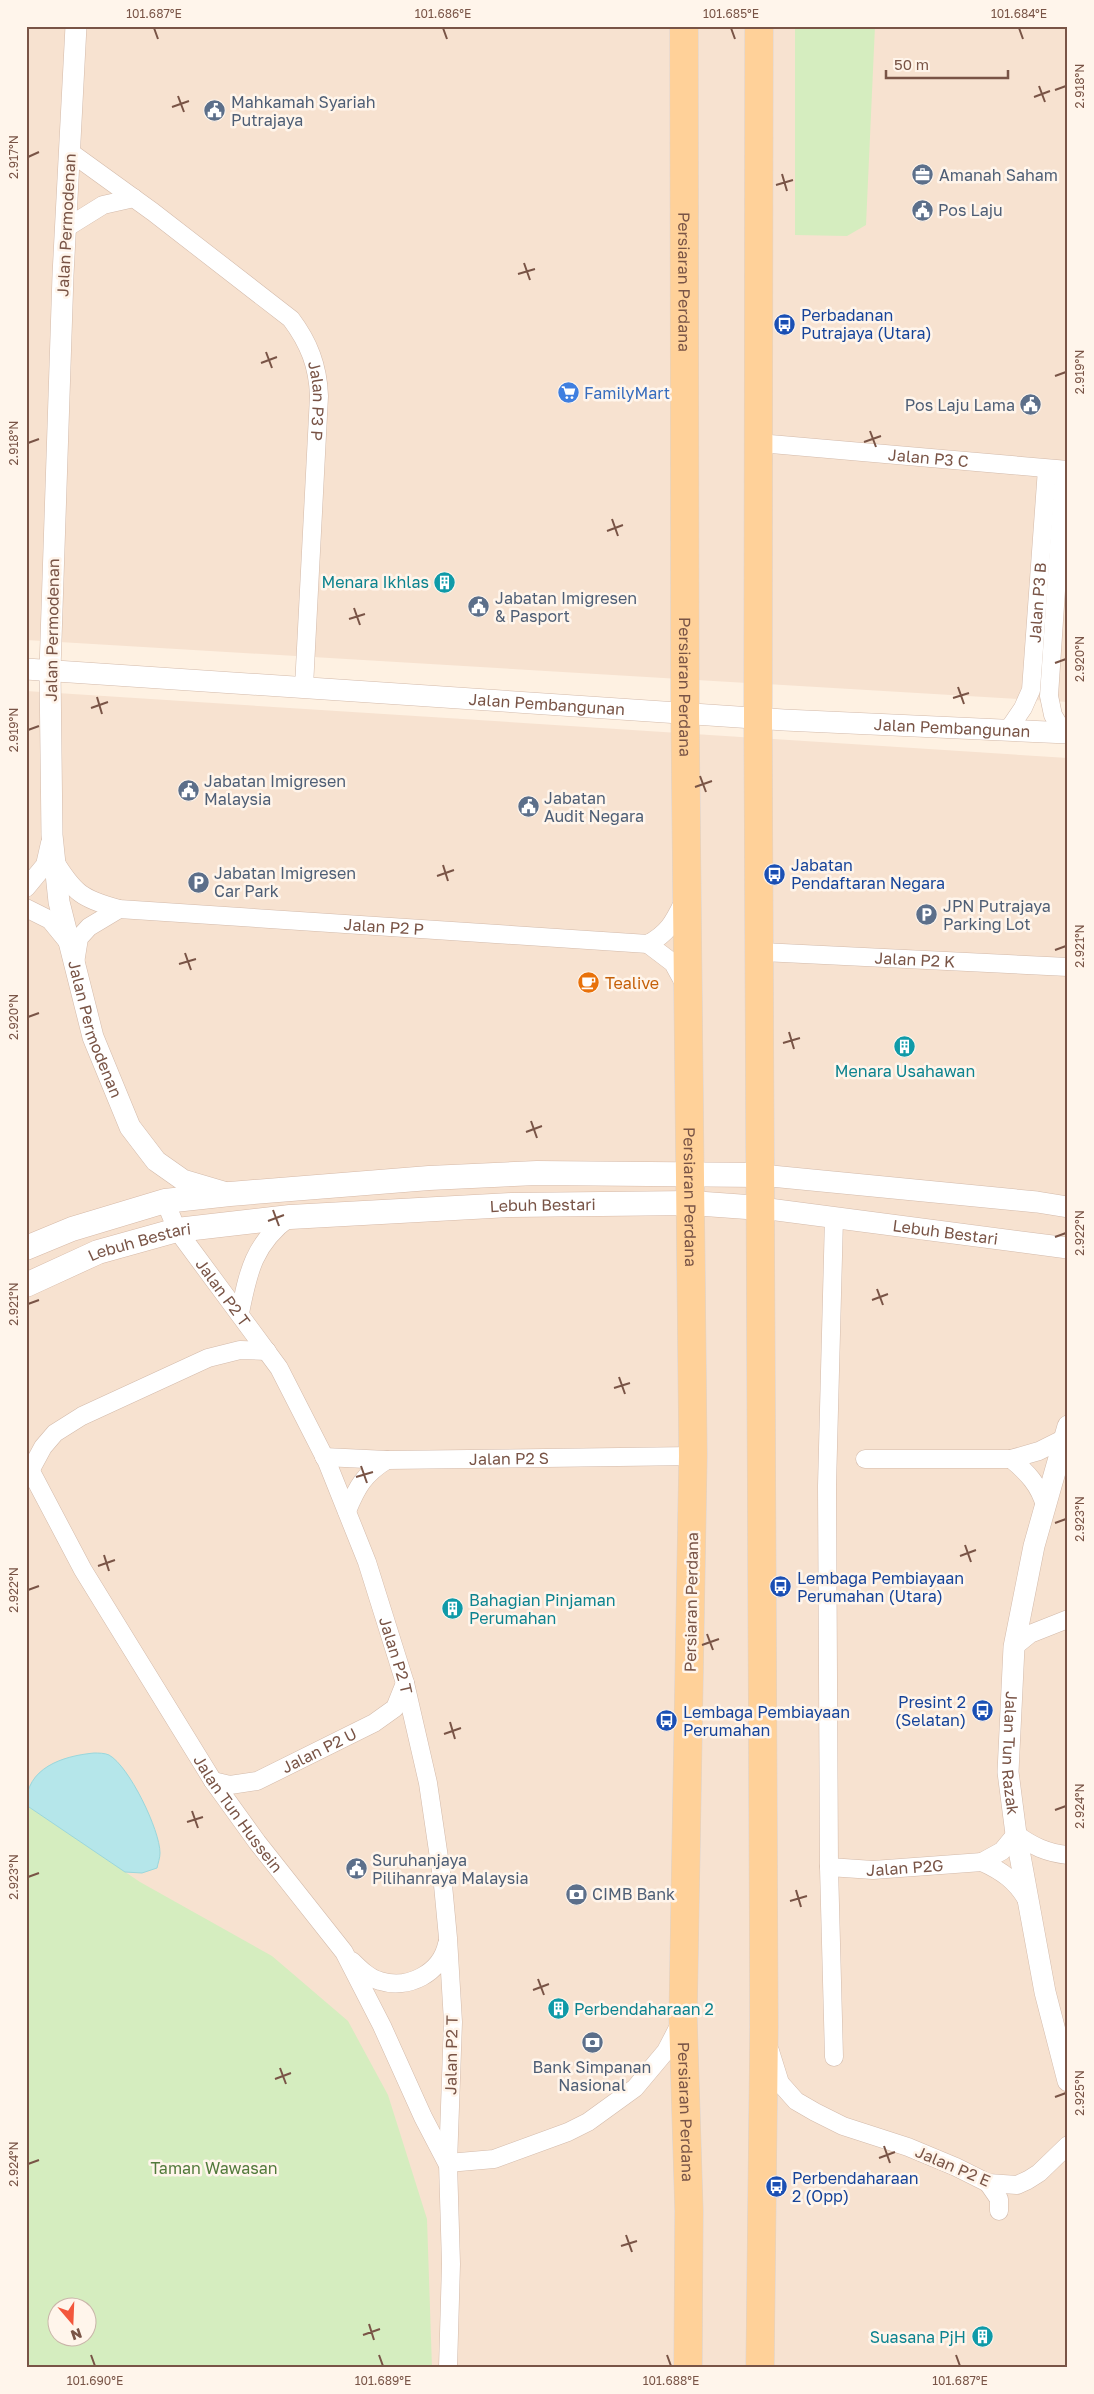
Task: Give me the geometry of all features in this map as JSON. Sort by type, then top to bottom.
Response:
[{"type":"main road","name":"Persiaran Perdana","points":[[684,26],[685,713],[693,1456],[683,2017],[689,2212],[688,2368]]},
{"type":"main road","points":[[759,26],[760,443],[758,718],[761,952],[764,2027],[760,2368]]},
{"type":"main road","name":"Lebuh Bestari","points":[[26,1248],[72,1229],[165,1201],[230,1194],[439,1178],[537,1173],[762,1175]]},
{"type":"main road","name":"Lebuh Bestari","points":[[26,1285],[98,1252],[177,1230],[290,1217],[511,1205],[690,1203],[761,1208]]},
{"type":"main road","points":[[26,1231],[72,1229]]},
{"type":"street","name":"Jalan Permodenan","points":[[76,26],[66,228],[50,670],[52,835],[59,902],[92,1037],[130,1127],[156,1162],[183,1180],[230,1194]]},
{"type":"street","name":"Jalan P3 P","points":[[70,152],[134,198],[292,319],[304,336],[313,355],[319,376],[319,396],[304,688]]},
{"type":"street","points":[[66,228],[103,206],[134,198]]},
{"type":"street","name":"Jalan P3 C","points":[[760,443],[1060,470]]},
{"type":"street","name":"Jalan P3 B","points":[[1008,730],[1023,708],[1031,690],[1060,470]]},
{"type":"street","name":"Jalan P3 B","points":[[1060,470],[1049,696],[1053,715],[1065,732]]},
{"type":"street","name":"Jalan Pembangunan","points":[[26,669],[758,718],[1065,732]]},
{"type":"street","points":[[26,888],[45,865],[52,835]]},
{"type":"street","name":"Jalan P2 P","points":[[54,859],[72,887],[90,901],[119,909],[648,944]]},
{"type":"street","points":[[688,894],[672,926],[659,938],[648,944],[673,963],[689,994]]},
{"type":"street","points":[[26,908],[50,920],[73,955]]},
{"type":"street","points":[[73,955],[79,938],[89,927],[119,909]]},
{"type":"street","name":"Jalan P2 K","points":[[761,952],[1068,966]]},
{"type":"street","name":"Lebuh Bestari","points":[[762,1175],[1038,1202],[1068,1207]]},
{"type":"street","name":"Jalan P2 T","points":[[165,1201],[177,1230],[279,1368],[324,1457],[367,1562],[405,1683],[428,1783],[443,1885],[448,1938],[453,2022],[448,2164],[451,2264],[448,2368]]},
{"type":"street","name":"Lebuh Bestari","points":[[761,1208],[1068,1248]]},
{"type":"street","points":[[240,1313],[247,1277],[257,1251],[270,1234],[290,1217]]},
{"type":"street","points":[[834,1218],[827,1486],[829,1867],[834,2057]]},
{"type":"street","points":[[28,1467],[55,1433],[98,1408],[208,1358],[240,1350],[267,1351]]},
{"type":"street","points":[[865,1459],[929,1457],[1011,1459],[1038,1451],[1066,1433]]},
{"type":"street","name":"Jalan Tun Razak","points":[[1066,1433],[1034,1546],[1014,1647],[1008,1772],[1016,1834],[1045,1992],[1068,2081]]},
{"type":"street","name":"Jalan P2 S","points":[[324,1457],[387,1460],[693,1456]]},
{"type":"street","points":[[1011,1459],[1024,1469],[1042,1492],[1045,1506]]},
{"type":"street","points":[[347,1511],[358,1486],[370,1470],[387,1460]]},
{"type":"street","name":"Jalan Tun Hussein","points":[[28,1467],[83,1570],[213,1781],[257,1842],[344,1952],[382,2026],[423,2117],[448,2164]]},
{"type":"street","points":[[1014,1647],[1030,1634],[1068,1619]]},
{"type":"street","name":"Jalan P2 U","points":[[213,1781],[230,1785],[258,1781],[374,1723],[395,1708],[405,1683]]},
{"type":"street","points":[[982,1862],[1002,1851],[1016,1834],[1032,1846],[1050,1853],[1068,1855]]},
{"type":"street","points":[[982,1862],[998,1869],[1011,1878],[1029,1903]]},
{"type":"street","name":"Jalan P2G","points":[[829,1867],[873,1870],[982,1862]]},
{"type":"street","points":[[344,1952],[366,1974],[380,1981],[395,1984],[411,1982],[437,1966],[445,1953],[448,1938]]},
{"type":"street","points":[[448,2164],[494,2159],[568,2132],[588,2122],[635,2088],[666,2051],[683,2017]]},
{"type":"street","name":"Jalan P2 E","points":[[764,2027],[780,2083],[796,2101],[843,2126],[908,2147],[988,2183],[1016,2185],[1028,2180],[1039,2173],[1068,2145]]},
{"type":"street","points":[[988,2183],[998,2199],[999,2212]]},
{"type":"shaded area","points":[[26,26],[1068,26],[1068,702],[26,640]]},
{"type":"shaded area","points":[[26,691],[1068,758],[1068,2368],[26,2368]]},
{"type":"green space","points":[[795,26],[875,26],[866,225],[847,236],[795,235]]},
{"type":"green space","name":"Taman Wawasan","points":[[26,1805],[140,1882],[272,1956],[348,2021],[388,2095],[427,2219],[432,2368],[26,2368]]},
{"type":"water","points":[[94,1753],[107,1754],[117,1761],[134,1785],[149,1815],[159,1843],[160,1855],[157,1868],[142,1873],[125,1872],[26,1805],[32,1782],[48,1766],[70,1757]]},
{"type":"place","name":"Mahkamah Syariah Putrajaya","points":[[215,111]]},
{"type":"place","name":"Amanah Saham","points":[[923,175]]},
{"type":"place","name":"Pos Laju","points":[[922,210]]},
{"type":"place","name":"Perbadanan Putrajaya (Utara)","points":[[785,324]]},
{"type":"place","name":"FamilyMart","points":[[568,393]]},
{"type":"place","name":"Pos Laju Lama","points":[[1031,405]]},
{"type":"place","name":"Menara Ikhlas","points":[[445,582]]},
{"type":"place","name":"Jabatan Imigresen & Pasport","points":[[479,607]]},
{"type":"place","name":"Jabatan Imigresen Malaysia","points":[[188,790]]},
{"type":"place","name":"Jabatan Audit Negara","points":[[528,807]]},
{"type":"place","name":"Jabatan Pendaftaran Negara","points":[[775,874]]},
{"type":"place","name":"Jabatan Imigresen Car Park","points":[[198,882]]},
{"type":"place","name":"JPN Putrajaya Parking Lot","points":[[927,915]]},
{"type":"place","name":"Tealive","points":[[589,983]]},
{"type":"place","name":"Menara Usahawan","points":[[905,1047]]},
{"type":"place","name":"Lembaga Pembiayaan Perumahan (Utara)","points":[[781,1587]]},
{"type":"place","name":"Bahagian Pinjaman Perumahan","points":[[453,1609]]},
{"type":"place","name":"Presint 2 (Selatan)","points":[[982,1711]]},
{"type":"place","name":"Lembaga Pembiayaan Perumahan","points":[[667,1721]]},
{"type":"place","name":"Suruhanjaya Pilihanraya Malaysia","points":[[356,1869]]},
{"type":"place","name":"CIMB Bank","points":[[576,1894]]},
{"type":"place","name":"Perbendaharaan 2","points":[[558,2009]]},
{"type":"place","name":"Bank Simpanan Nasional","points":[[592,2043]]},
{"type":"place","name":"Perbendaharaan 2 (Opp)","points":[[776,2187]]},
{"type":"place","name":"Suasana PjH","points":[[982,2337]]}]
